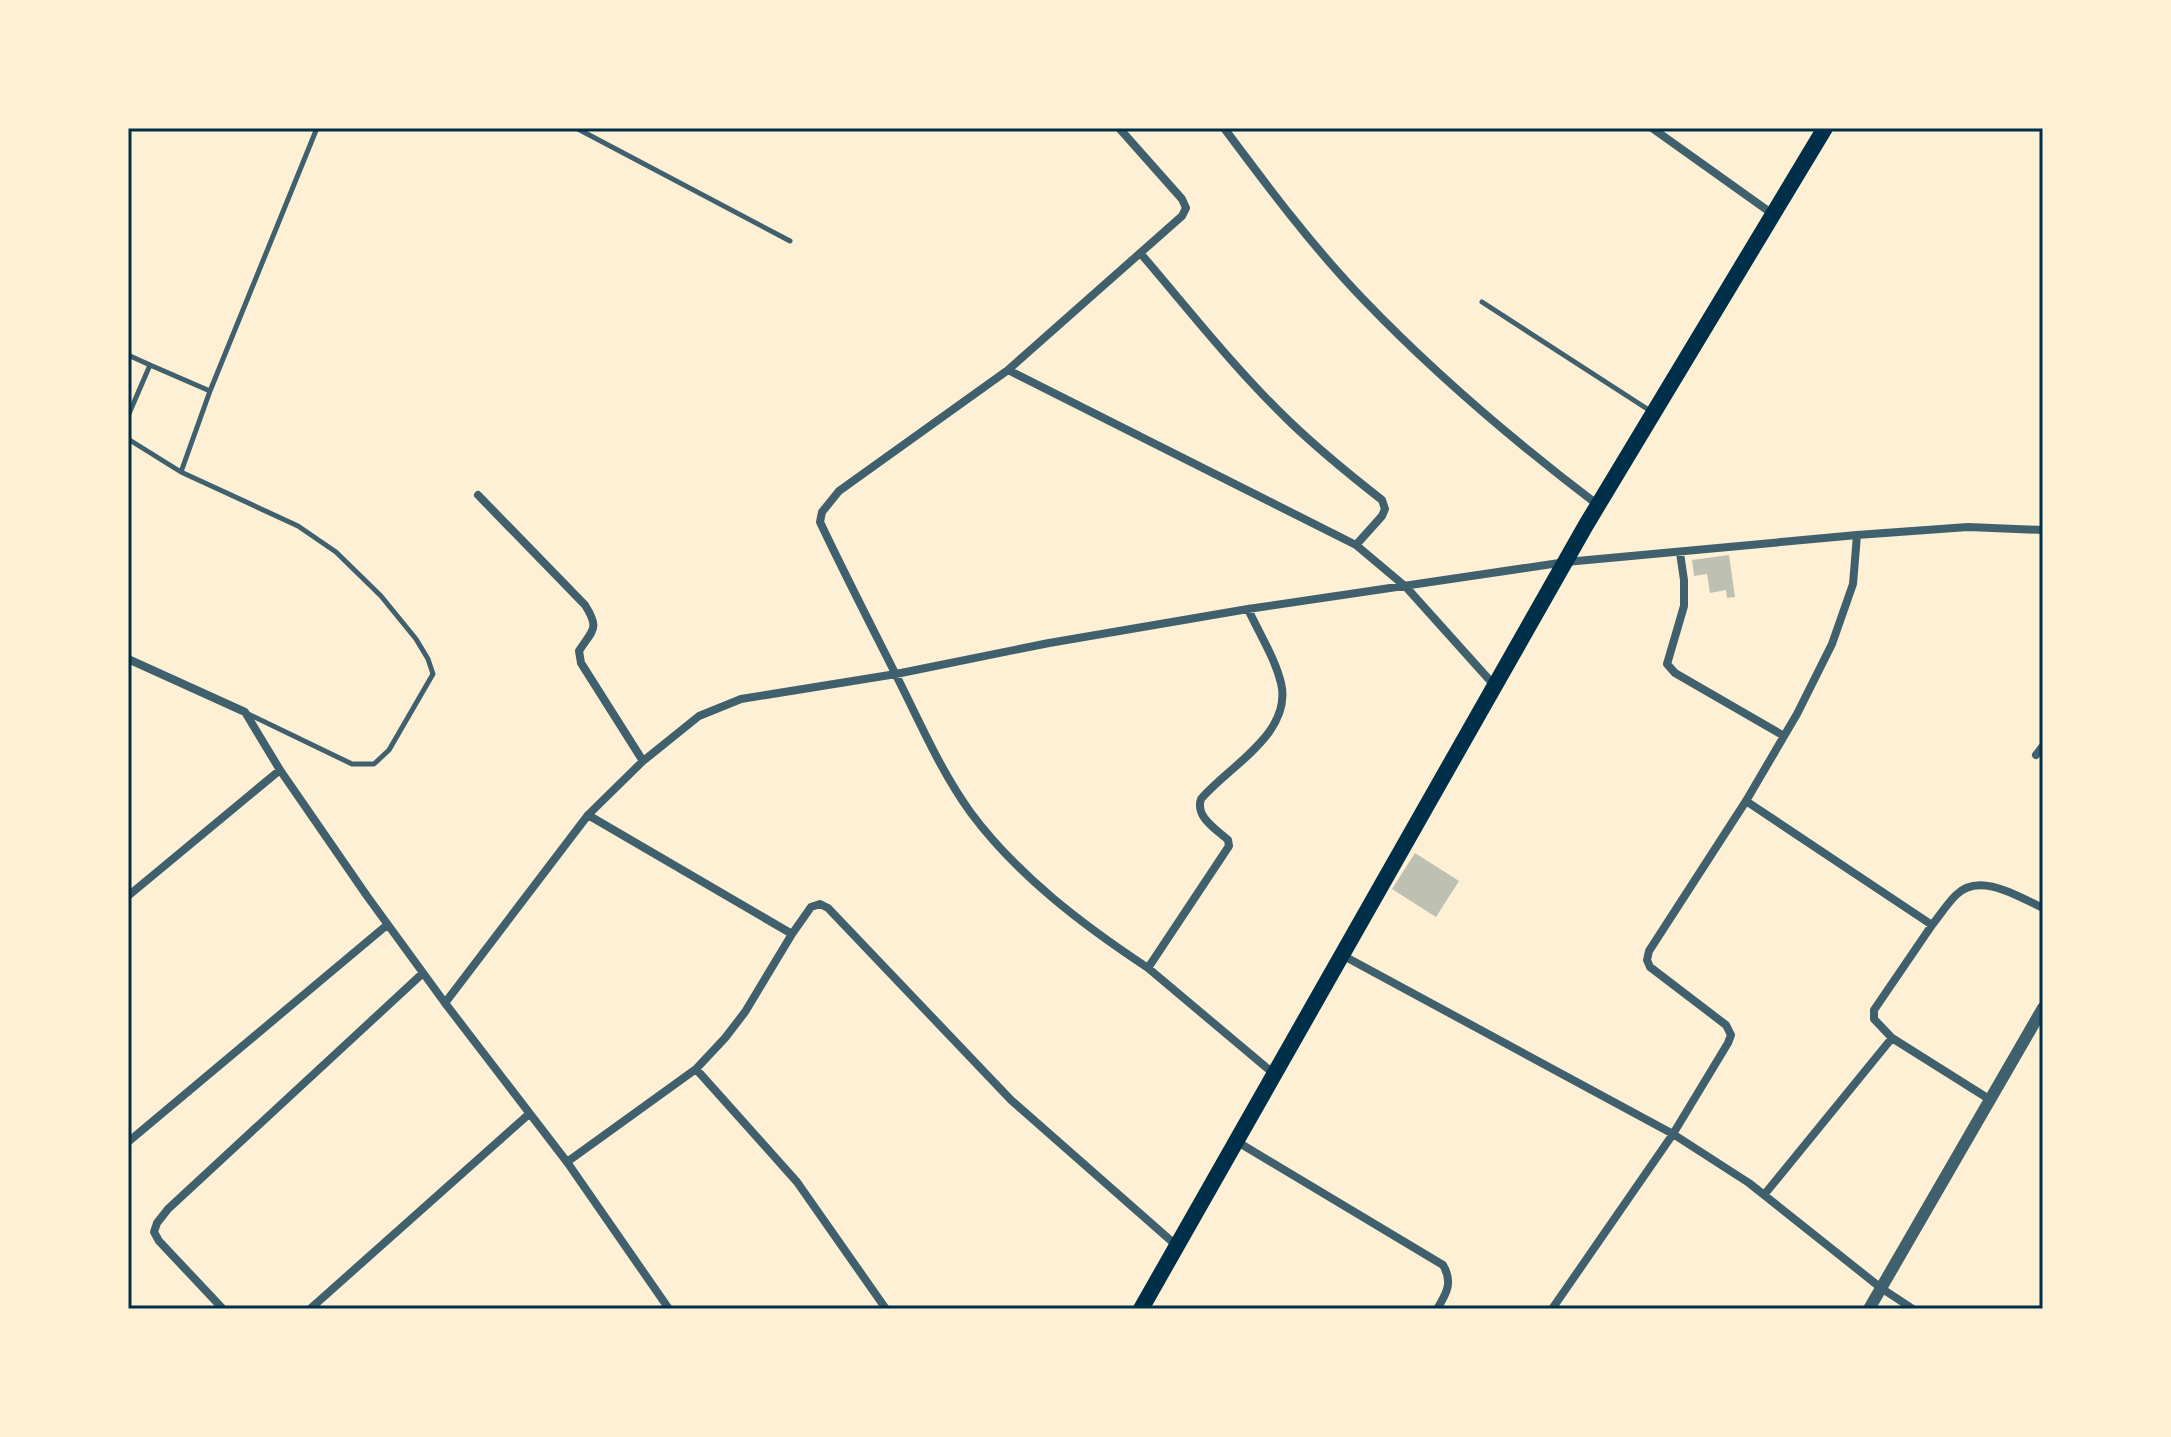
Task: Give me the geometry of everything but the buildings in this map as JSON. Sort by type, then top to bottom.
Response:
[{"type":"main road","points":[[1141,1309],[1598,505],[1825,128]]},
{"type":"street","points":[[1119,128],[1175,190],[1186,208],[1182,216],[1008,370],[839,491],[822,512],[820,522],[943,771],[973,815],[1054,899],[1095,933],[1148,968],[1274,1074]]},
{"type":"street","points":[[1224,128],[1279,201],[1362,299],[1453,385],[1547,467],[1598,505]]},
{"type":"street","points":[[1652,128],[1774,215]]},
{"type":"street","points":[[1141,254],[1245,376],[1288,420],[1382,500],[1385,509],[1382,516],[1356,545]]},
{"type":"street","points":[[1008,370],[1356,545],[1406,587],[1495,686]]},
{"type":"street","points":[[478,495],[585,605],[595,622],[579,651],[581,663],[643,761]]},
{"type":"street","points":[[445,1003],[588,815],[643,761],[699,716],[741,699],[896,674],[1049,643],[1248,609],[1566,562],[1968,527],[2043,530]]},
{"type":"street","points":[[1552,1309],[1673,1134],[1731,1035],[1726,1025],[1659,975],[1647,960],[1649,951],[1746,801],[1832,644],[1853,584],[1857,535]]},
{"type":"street","points":[[1680,553],[1684,606],[1667,664],[1675,673],[1784,736]]},
{"type":"street","points":[[1148,968],[1229,846],[1228,840],[1201,813],[1201,799],[1267,735],[1278,719],[1283,699],[1281,681],[1248,609]]},
{"type":"street","points":[[128,659],[245,712],[280,770],[387,925],[567,1162],[669,1309]]},
{"type":"street","points":[[2036,755],[2043,746]]},
{"type":"street","points":[[128,896],[280,770]]},
{"type":"street","points":[[1746,801],[1932,925]]},
{"type":"street","points":[[588,815],[792,934]]},
{"type":"street","points":[[1989,1099],[1892,1038],[1874,1019],[1874,1010],[1958,892],[1975,885],[1998,888],[2043,908]]},
{"type":"street","points":[[567,1162],[696,1069],[745,1012],[811,907],[820,904],[828,908],[1011,1100],[1178,1246]]},
{"type":"street","points":[[128,1142],[387,925]]},
{"type":"street","points":[[1341,955],[1673,1134],[1764,1195],[1881,1288],[1913,1309]]},
{"type":"street","points":[[223,1309],[159,1241],[154,1232],[157,1223],[168,1209],[423,973]]},
{"type":"street","points":[[1869,1309],[2043,1008]]},
{"type":"street","points":[[1764,1195],[1892,1038]]},
{"type":"street","points":[[696,1069],[797,1182],[886,1309]]},
{"type":"street","points":[[310,1309],[529,1114]]},
{"type":"street","points":[[1236,1141],[1443,1265],[1449,1275],[1449,1286],[1437,1309]]},
{"type":"lane","points":[[181,472],[210,391],[317,128]]},
{"type":"lane","points":[[576,128],[790,241]]},
{"type":"lane","points":[[1482,302],[1653,413]]},
{"type":"lane","points":[[128,355],[210,391]]},
{"type":"lane","points":[[128,416],[150,365]]},
{"type":"lane","points":[[128,439],[181,472],[298,526],[336,552],[381,596],[416,639],[433,674],[389,750],[374,764],[352,764],[245,712]]}]
